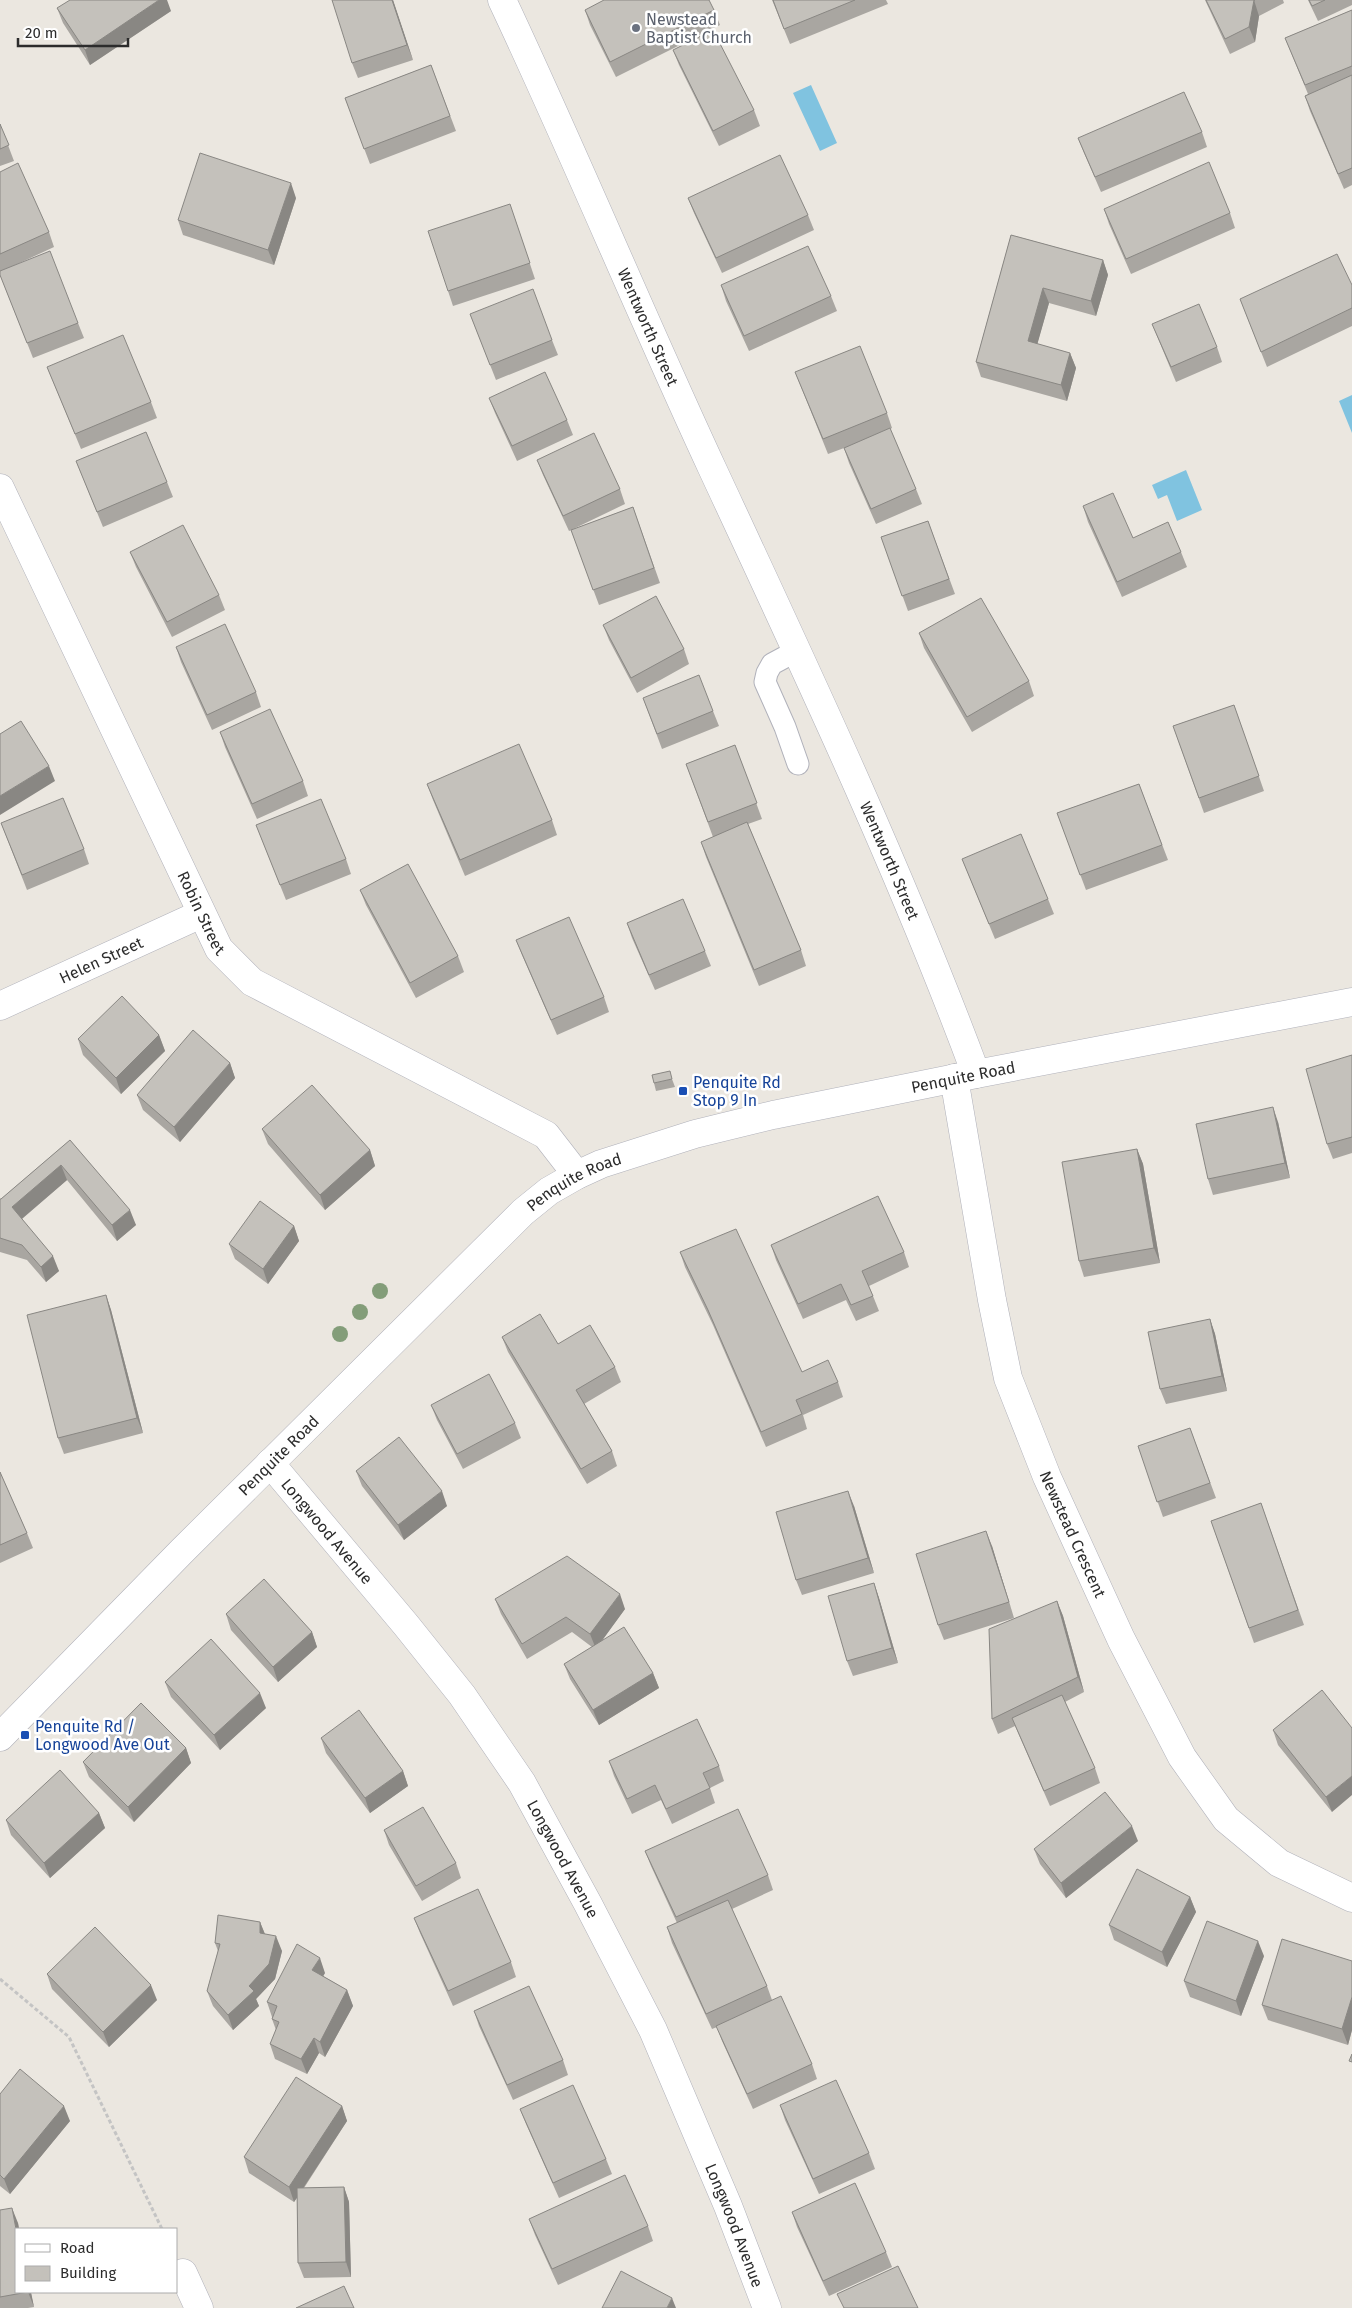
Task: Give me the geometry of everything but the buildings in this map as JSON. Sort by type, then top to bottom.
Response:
[{"type":"street","name":"Wentworth Street","points":[[502,0],[547,95],[694,428],[798,650],[942,982],[965,1076]]},
{"type":"street","name":"Robin Street","points":[[0,488],[219,949],[252,982],[546,1135],[577,1175]]},
{"type":"street","name":"Helen Street","points":[[0,1006],[201,914]]},
{"type":"street","name":"Penquite Road","points":[[0,1737],[270,1463],[523,1212],[549,1191],[577,1175],[601,1164],[695,1134],[773,1115],[965,1076],[1352,1002]]},
{"type":"street","name":"Newstead Crescent","points":[[965,1076],[992,1300],[1008,1378],[1047,1477],[1121,1639],[1182,1757],[1226,1819],[1279,1863],[1352,1898]]},
{"type":"street","name":"Longwood Avenue","points":[[270,1463],[462,1695],[522,1783],[588,1904],[653,2030],[728,2206],[767,2308]]},
{"type":"street","points":[[183,2273],[199,2308]]},
{"type":"lane","points":[[798,650],[772,664],[766,673],[765,682],[786,727],[798,764]]},
{"type":"path","points":[[0,1979],[69,2037],[162,2228]]},
{"type":"water","points":[[811,85],[837,143],[820,151],[793,93]]},
{"type":"water","points":[[1352,395],[1352,433],[1339,401]]},
{"type":"water","points":[[1186,470],[1202,510],[1177,521],[1167,495],[1158,499],[1152,485]]},
{"type":"place","name":"Newstead Baptist Church","points":[[636,28]]},
{"type":"place","name":"Penquite Rd Stop 9 In","points":[[683,1091]]},
{"type":"place","name":"Penquite Rd / Longwood Ave Out","points":[[25,1735]]}]
